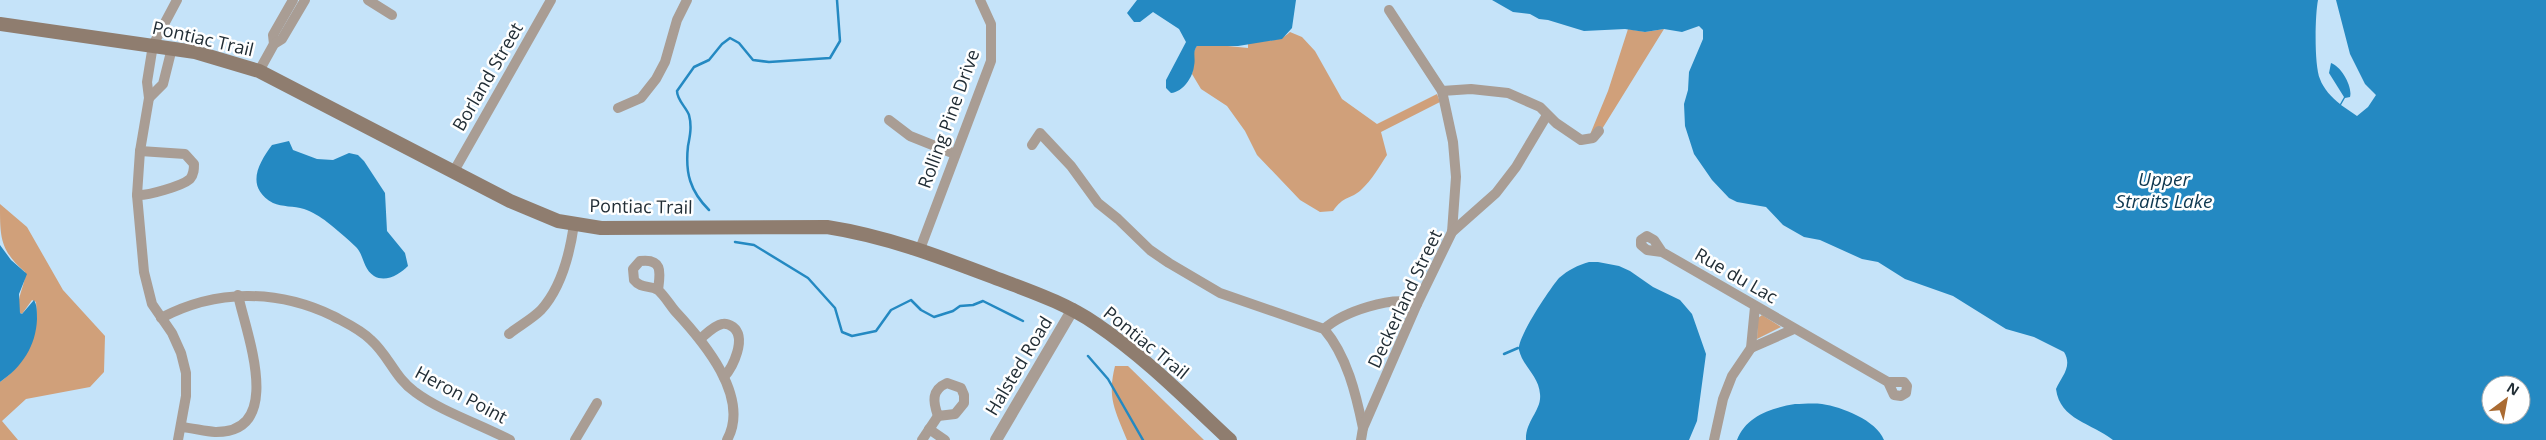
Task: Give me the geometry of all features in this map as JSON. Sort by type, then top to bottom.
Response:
[{"type":"main road","name":"Pontiac Trail","points":[[0,24],[172,48],[213,57],[259,71],[538,214],[574,224],[627,228],[827,227],[858,232],[920,249],[1047,297],[1073,310],[1126,345],[1230,440]]},
{"type":"street","points":[[177,0],[153,45],[147,82],[149,98],[140,152],[137,196],[144,272],[152,304],[181,353],[186,372],[186,396],[178,440]]},
{"type":"street","points":[[274,44],[273,35],[293,0]]},
{"type":"street","points":[[259,71],[274,44],[282,40],[305,0]]},
{"type":"street","points":[[368,0],[392,15]]},
{"type":"street","name":"Borland Street","points":[[454,171],[551,0]]},
{"type":"street","points":[[618,108],[642,98],[656,79],[665,62],[677,20],[687,0]]},
{"type":"street","name":"Rolling Pine Drive","points":[[920,249],[954,154],[991,61],[991,24],[980,0]]},
{"type":"street","points":[[1389,10],[1442,91],[1453,142],[1456,177],[1452,232]]},
{"type":"street","points":[[149,98],[163,84],[172,48]]},
{"type":"street","points":[[1442,91],[1471,89],[1508,93],[1529,100],[1546,115],[1581,140],[1593,138],[1599,131]]},
{"type":"street","name":"Deckerland Street","points":[[1361,440],[1363,428],[1417,304],[1452,232],[1496,193],[1516,168],[1546,115]]},
{"type":"street","points":[[889,120],[910,136],[954,154]]},
{"type":"street","points":[[1032,145],[1040,133],[1071,166],[1098,203],[1150,250],[1169,263],[1220,293],[1324,329],[1347,370],[1356,394],[1363,428]]},
{"type":"street","points":[[137,196],[144,196],[179,184],[191,178],[194,172],[194,164],[185,154],[140,152]]},
{"type":"street","points":[[509,334],[541,310],[555,286],[568,255],[574,224]]},
{"type":"street","name":"Rue du Lac","points":[[1662,252],[1888,382]]},
{"type":"street","points":[[658,290],[700,339],[724,377],[731,392],[734,410],[729,439]]},
{"type":"street","points":[[181,426],[216,432],[231,429],[246,421],[256,406],[258,386],[238,295]]},
{"type":"street","name":"Heron Point","points":[[161,318],[195,303],[238,295],[270,296],[301,303],[353,326],[372,340],[402,382],[418,394],[510,440]]},
{"type":"street","points":[[1324,329],[1343,316],[1375,306],[1400,301],[1417,304]]},
{"type":"street","points":[[1714,440],[1723,399],[1732,376],[1751,348],[1755,307]]},
{"type":"street","name":"Halsted Road","points":[[996,440],[1073,310]]},
{"type":"street","points":[[700,339],[720,324],[726,324],[736,329],[738,345],[735,359],[724,377]]},
{"type":"street","points":[[1751,348],[1794,329]]},
{"type":"street","points":[[575,440],[597,403]]},
{"type":"street","points":[[922,440],[938,416]]},
{"type":"street","points":[[929,429],[945,440]]},
{"type":"shaded area","points":[[1628,29],[1645,32],[1664,29],[1594,142],[1589,137],[1608,91]]},
{"type":"shaded area","points":[[1290,32],[1302,37],[1315,51],[1342,99],[1377,124],[1437,94],[1440,102],[1381,132],[1387,155],[1365,186],[1357,193],[1340,202],[1333,211],[1320,212],[1300,200],[1257,155],[1245,131],[1227,106],[1201,89],[1192,74],[1194,52],[1197,46],[1218,45],[1248,48],[1248,44],[1275,40]]},
{"type":"shaded area","points":[[0,204],[27,227],[63,290],[105,336],[104,372],[90,387],[26,399],[2,421],[18,440],[0,440],[0,382],[17,366],[29,347],[35,326],[36,302],[32,300],[22,314],[20,313],[19,302],[25,272],[11,257],[3,243],[0,226]]},
{"type":"shaded area","points":[[1762,315],[1781,327],[1757,339],[1758,318]]},
{"type":"shaded area","points":[[1115,366],[1128,366],[1204,440],[1127,440],[1112,396]]},
{"type":"water","points":[[1137,0],[1296,0],[1292,28],[1282,39],[1238,46],[1197,46],[1193,70],[1189,79],[1180,90],[1171,93],[1166,88],[1166,80],[1186,42],[1179,29],[1153,12],[1140,22],[1134,22],[1127,13]]},
{"type":"water","name":"Upper Straits Lake","points":[[1492,0],[2318,0],[2316,40],[2320,79],[2328,93],[2340,104],[2344,97],[2329,73],[2331,63],[2339,68],[2350,88],[2350,97],[2345,98],[2341,105],[2357,116],[2368,107],[2376,95],[2365,84],[2350,54],[2336,0],[2546,0],[2546,440],[2113,440],[2078,420],[2064,408],[2056,389],[2067,367],[2064,352],[2034,337],[2006,329],[1953,296],[1905,279],[1878,262],[1862,259],[1820,240],[1804,237],[1783,225],[1766,207],[1737,202],[1729,198],[1712,180],[1694,154],[1685,126],[1684,104],[1688,90],[1689,72],[1703,39],[1703,30],[1699,26],[1682,32],[1664,29],[1645,32],[1625,29],[1584,31],[1539,19],[1530,14],[1513,12]]},
{"type":"water","points":[[289,141],[293,150],[317,159],[333,160],[349,153],[358,155],[364,161],[385,193],[387,231],[405,253],[408,266],[397,275],[388,278],[383,279],[374,276],[368,270],[356,247],[325,220],[307,210],[273,203],[264,197],[257,183],[257,175],[262,160],[272,145]]},
{"type":"water","points":[[0,245],[11,260],[27,274],[19,294],[20,313],[22,314],[34,300],[37,319],[31,347],[15,370],[0,382]]},
{"type":"water","points":[[1589,262],[1619,266],[1630,271],[1653,287],[1680,300],[1692,314],[1706,354],[1697,421],[1689,440],[1526,440],[1528,427],[1539,405],[1540,394],[1537,382],[1524,362],[1519,350],[1523,335],[1535,313],[1559,278],[1573,268]]},
{"type":"water","points":[[1795,404],[1822,404],[1848,411],[1874,426],[1884,440],[1737,440],[1746,425],[1760,414]]},
{"type":"waterway","points":[[709,210],[697,196],[690,181],[687,165],[690,119],[688,112],[678,97],[677,91],[694,67],[709,60],[722,44],[730,38],[739,43],[753,60],[769,62],[830,58],[840,41],[837,0]]},
{"type":"waterway","points":[[735,242],[754,245],[808,278],[835,308],[842,332],[852,336],[876,331],[891,310],[911,300],[921,310],[934,317],[953,311],[960,306],[973,305],[983,301],[1023,321]]},
{"type":"waterway","points":[[1504,354],[1518,348]]},
{"type":"waterway","points":[[1088,356],[1108,379],[1143,440]]}]
